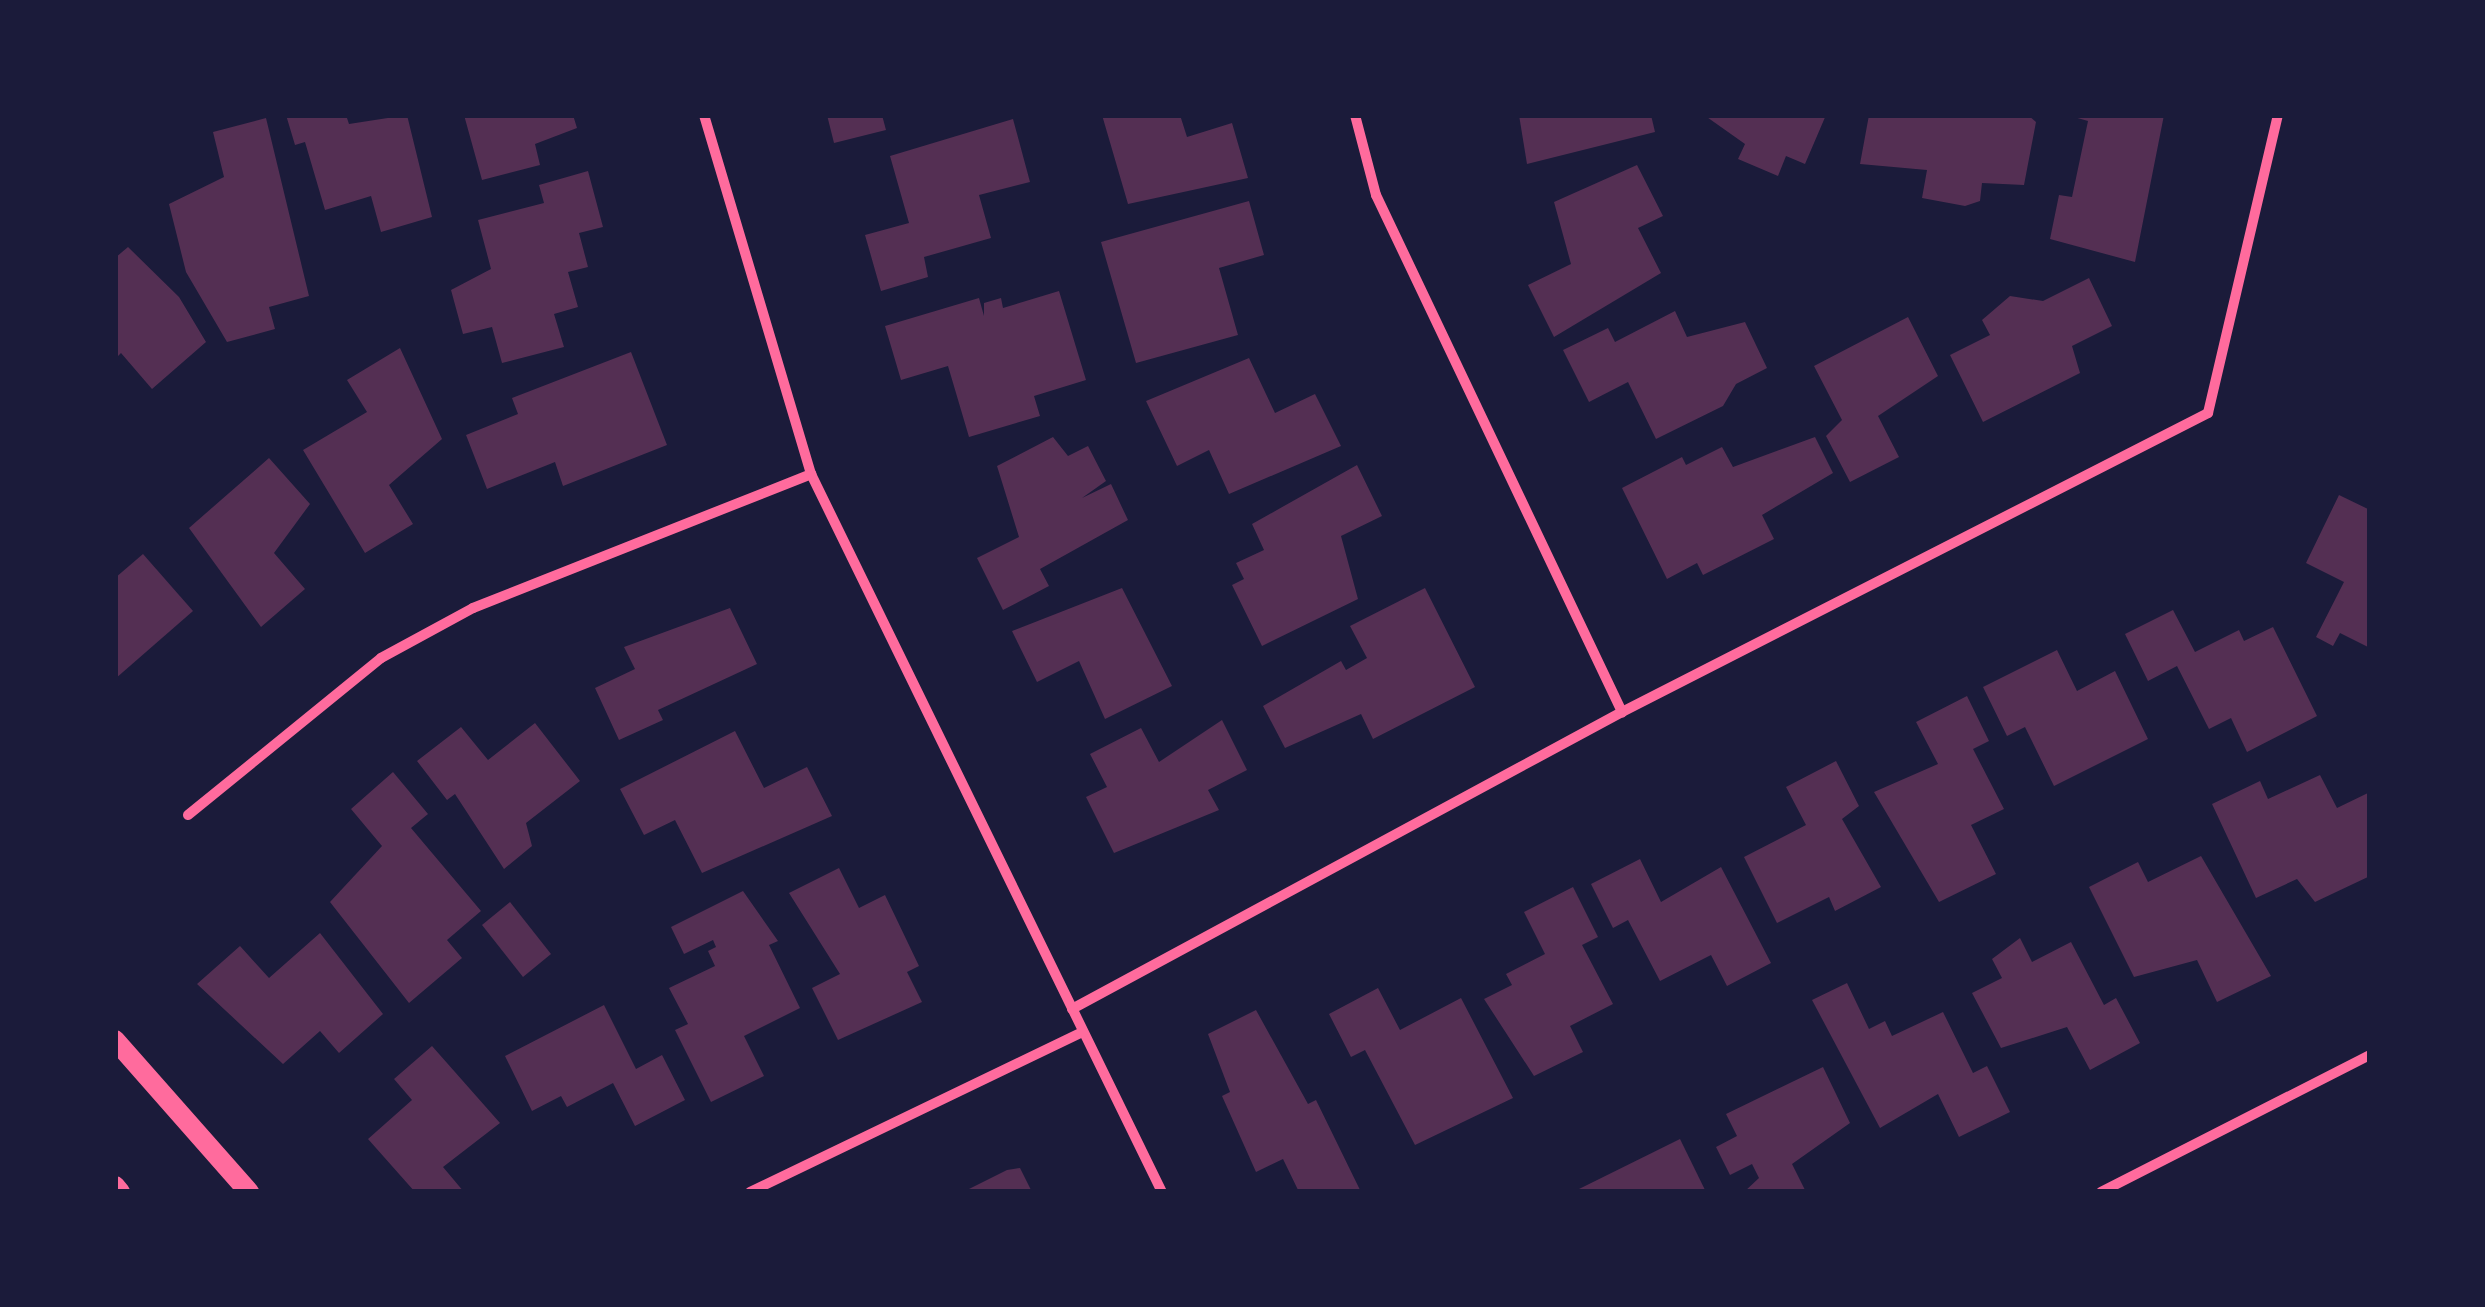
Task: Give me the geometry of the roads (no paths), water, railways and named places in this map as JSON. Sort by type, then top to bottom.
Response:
[{"type":"main road","points":[[115,1040],[249,1192]]},
{"type":"main road","points":[[115,1186],[120,1192]]},
{"type":"street","points":[[704,115],[811,474],[1162,1192]]},
{"type":"street","points":[[1355,115],[1376,195],[1622,712]]},
{"type":"street","points":[[1072,1010],[1622,712],[2208,414],[2278,115]]},
{"type":"street","points":[[188,815],[382,658],[474,608],[811,474]]},
{"type":"street","points":[[750,1192],[1082,1032]]},
{"type":"street","points":[[2101,1192],[2370,1055]]}]
